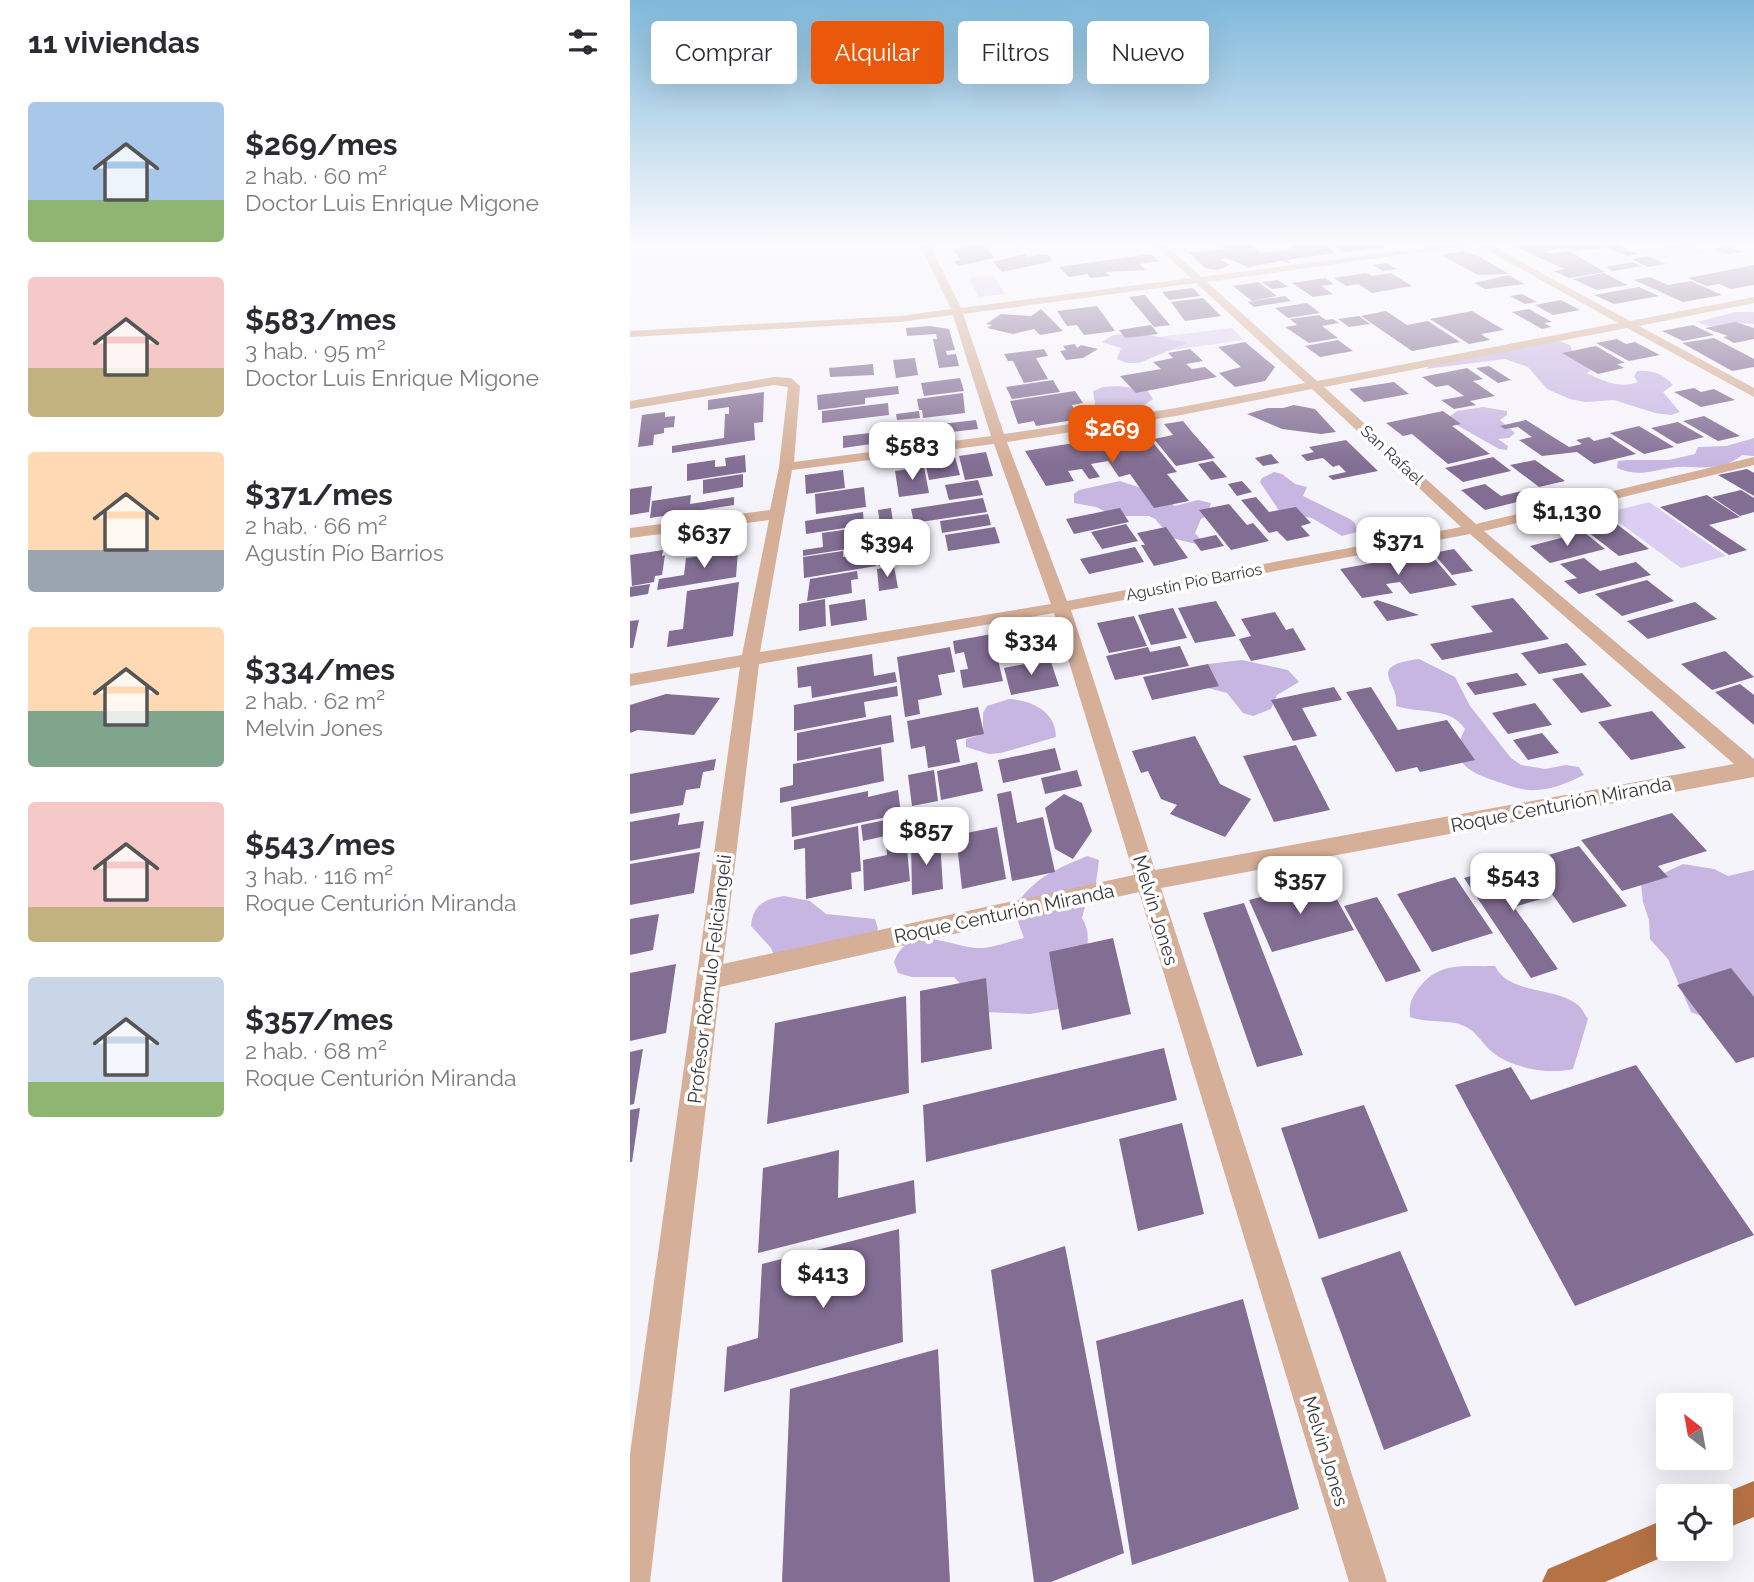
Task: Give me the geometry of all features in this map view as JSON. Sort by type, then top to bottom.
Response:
[{"type":"main road","points":[[1733,1508],[1754,1499]]},
{"type":"main road","points":[[1561,1582],[1656,1541]]},
{"type":"street","points":[[630,334],[888,319]]},
{"type":"street","name":"Melvin Jones","points":[[960,319],[999,439],[1061,607],[1368,1582]]},
{"type":"street","name":"San Rafael","points":[[1241,319],[1473,530],[1753,769]]},
{"type":"street","points":[[1617,319],[1754,393]]},
{"type":"street","points":[[786,467],[999,439],[1318,386],[1654,319]]},
{"type":"street","name":"Profesor Rómulo Feliciangeli","points":[[630,405],[774,381],[787,381],[794,386],[786,467],[750,660],[631,1582]]},
{"type":"street","name":"Agustín Pío Barrios","points":[[630,680],[1061,607],[1473,530],[1754,461]]},
{"type":"street","points":[[630,533],[776,514]]},
{"type":"street","name":"Roque Centurión Miranda","points":[[710,978],[1147,881],[1753,769]]},
{"type":"shaded area","points":[[1710,319],[1754,319],[1754,324],[1719,326],[1698,322]]},
{"type":"shaded area","points":[[1232,328],[1244,340],[1159,352],[1149,338]]},
{"type":"shaded area","points":[[1141,333],[1187,343],[1139,363],[1126,363],[1117,359],[1121,348],[1102,342],[1113,335]]},
{"type":"shaded area","points":[[1559,341],[1570,345],[1573,353],[1594,368],[1587,373],[1605,381],[1632,384],[1638,382],[1634,377],[1637,371],[1661,375],[1673,385],[1663,392],[1680,412],[1671,415],[1655,413],[1614,400],[1585,402],[1570,399],[1547,389],[1528,367],[1505,359],[1426,369],[1431,364]]},
{"type":"shaded area","points":[[1118,386],[1147,390],[1153,399],[1141,407],[1096,411],[1093,391]]},
{"type":"shaded area","points":[[1483,407],[1507,411],[1507,415],[1500,420],[1515,433],[1509,438],[1498,439],[1508,446],[1507,450],[1499,449],[1446,419],[1457,411]]},
{"type":"shaded area","points":[[1754,438],[1754,456],[1742,455],[1723,465],[1678,467],[1637,473],[1617,468],[1618,461],[1669,460],[1695,454],[1698,447],[1726,446]]},
{"type":"shaded area","points":[[1274,472],[1282,474],[1295,484],[1307,487],[1303,496],[1350,519],[1355,523],[1357,532],[1342,536],[1312,518],[1280,512],[1260,482]]},
{"type":"shaded area","points":[[1120,481],[1153,492],[1175,506],[1198,500],[1211,503],[1207,516],[1201,519],[1195,533],[1202,541],[1196,544],[1172,538],[1149,516],[1115,516],[1096,507],[1074,503],[1074,494],[1079,490]]},
{"type":"shaded area","points":[[1649,502],[1726,556],[1681,568],[1606,513]]},
{"type":"shaded area","points":[[1419,659],[1455,677],[1470,706],[1511,758],[1521,765],[1545,769],[1566,765],[1579,767],[1584,775],[1556,787],[1533,790],[1510,786],[1472,771],[1460,759],[1460,741],[1465,729],[1459,722],[1443,714],[1396,706],[1389,671],[1402,662]]},
{"type":"shaded area","points":[[1242,660],[1288,670],[1299,682],[1277,695],[1271,709],[1253,716],[1243,713],[1227,693],[1208,688],[1198,677],[1208,664]]},
{"type":"shaded area","points":[[1009,699],[1026,702],[1041,709],[1052,720],[1056,737],[1001,753],[989,754],[966,747],[966,739],[977,736],[983,729],[983,713],[987,706]]},
{"type":"shaded area","points":[[1087,856],[1099,860],[1094,898],[1085,906],[1082,918],[1087,929],[1086,952],[1077,976],[1059,1009],[1030,1014],[986,1012],[954,977],[912,977],[898,973],[894,962],[901,950],[919,939],[982,948],[1024,938],[1013,908],[1038,881]]},
{"type":"shaded area","points":[[1683,864],[1714,869],[1728,876],[1754,870],[1754,1023],[1706,1018],[1691,1012],[1668,959],[1650,939],[1641,884]]},
{"type":"shaded area","points":[[784,896],[810,901],[826,914],[875,919],[878,929],[871,940],[775,958],[771,948],[751,926],[752,919],[761,904]]},
{"type":"shaded area","points":[[1461,966],[1495,966],[1511,982],[1568,999],[1581,1008],[1588,1019],[1573,1069],[1553,1071],[1519,1066],[1499,1057],[1462,1025],[1410,1017],[1410,1004],[1414,995],[1432,975],[1441,970]]},
{"type":"building","points":[[994,319],[1051,319],[1063,331],[1040,335],[1034,329],[1013,334],[987,328],[992,325],[986,324]]},
{"type":"building","points":[[1062,319],[1106,319],[1115,331],[1084,335],[1077,325],[1067,326]]},
{"type":"building","points":[[1147,319],[1165,319],[1170,325],[1154,327]]},
{"type":"building","points":[[1290,319],[1333,319],[1339,323],[1322,326],[1338,338],[1309,343],[1285,327],[1297,325]]},
{"type":"building","points":[[1338,319],[1363,319],[1370,324],[1349,327]]},
{"type":"building","points":[[1365,319],[1398,319],[1407,325],[1428,321],[1460,342],[1412,351]]},
{"type":"building","points":[[1430,319],[1485,319],[1504,330],[1481,334],[1490,340],[1469,344]]},
{"type":"building","points":[[1524,319],[1546,319],[1552,322],[1544,323],[1551,327],[1542,329]]},
{"type":"building","points":[[1735,322],[1754,328],[1754,339],[1734,343],[1723,337],[1728,336],[1705,328]]},
{"type":"building","points":[[1151,325],[1158,334],[1125,338],[1119,330]]},
{"type":"building","points":[[1693,325],[1714,335],[1683,341],[1662,331]]},
{"type":"building","points":[[930,326],[949,329],[955,350],[946,351],[947,355],[956,354],[959,366],[939,368],[933,339],[937,339],[936,334],[907,336],[906,328]]},
{"type":"building","points":[[1714,338],[1754,359],[1754,367],[1732,371],[1682,343]]},
{"type":"building","points":[[1617,339],[1626,344],[1635,342],[1660,355],[1629,361],[1596,343]]},
{"type":"building","points":[[1338,340],[1353,351],[1320,357],[1305,346]]},
{"type":"building","points":[[1245,342],[1275,367],[1265,381],[1235,387],[1219,373],[1241,367],[1218,347]]},
{"type":"building","points":[[1075,344],[1077,348],[1081,345],[1098,349],[1083,358],[1066,360],[1060,351],[1066,350],[1063,346]]},
{"type":"building","points":[[1596,346],[1625,363],[1617,364],[1624,368],[1598,374],[1562,353]]},
{"type":"building","points":[[1044,349],[1048,356],[1036,358],[1048,379],[1024,383],[1013,361],[1008,361],[1004,354]]},
{"type":"building","points":[[1190,349],[1203,361],[1186,364],[1192,369],[1205,367],[1217,377],[1136,393],[1120,376],[1161,369],[1153,362],[1173,358],[1168,353]]},
{"type":"building","points":[[915,358],[918,375],[896,378],[893,360]]},
{"type":"building","points":[[873,364],[874,375],[830,377],[829,368]]},
{"type":"building","points":[[1489,366],[1511,380],[1498,383],[1476,368]]},
{"type":"building","points":[[1467,368],[1483,379],[1473,381],[1495,396],[1470,401],[1476,405],[1454,409],[1441,400],[1464,396],[1448,385],[1436,387],[1422,377]]},
{"type":"building","points":[[960,378],[964,391],[924,396],[921,383]]},
{"type":"building","points":[[1053,380],[1060,392],[1012,399],[1006,387]]},
{"type":"building","points":[[1394,382],[1409,394],[1364,402],[1349,389]]},
{"type":"building","points":[[898,386],[899,394],[865,398],[865,404],[818,410],[817,395]]},
{"type":"building","points":[[1694,388],[1701,392],[1714,389],[1735,400],[1701,407],[1674,392]]},
{"type":"building","points":[[1075,391],[1083,403],[1072,405],[1080,419],[1036,426],[1034,421],[1018,424],[1010,401]]},
{"type":"building","points":[[764,392],[763,422],[754,423],[755,440],[672,453],[672,446],[724,438],[725,414],[729,414],[729,407],[708,410],[708,400]]},
{"type":"building","points":[[963,393],[965,413],[923,418],[922,410],[919,410],[917,399]]},
{"type":"building","points":[[888,403],[889,415],[822,423],[822,411]]},
{"type":"building","points":[[1294,405],[1315,409],[1336,432],[1321,434],[1282,429],[1247,414]]},
{"type":"building","points":[[919,411],[920,418],[897,420],[896,414]]},
{"type":"building","points":[[1443,411],[1461,424],[1452,426],[1490,454],[1448,464],[1412,434],[1403,436],[1386,423]]},
{"type":"building","points":[[665,412],[665,417],[675,416],[674,427],[664,428],[664,433],[654,435],[653,445],[638,447],[642,415]]},
{"type":"building","points":[[1704,416],[1740,436],[1718,441],[1683,421]]},
{"type":"building","points":[[976,420],[978,429],[951,432],[952,437],[926,440],[924,426]]},
{"type":"building","points":[[1526,420],[1569,447],[1582,444],[1576,440],[1589,437],[1594,441],[1610,437],[1636,454],[1594,464],[1577,452],[1542,456],[1519,440],[1532,437],[1518,427],[1505,429],[1500,426]]},
{"type":"building","points":[[1183,421],[1215,458],[1176,466],[1154,439],[1173,435],[1164,424]]},
{"type":"building","points":[[1678,422],[1704,437],[1677,444],[1651,428]]},
{"type":"building","points":[[1639,426],[1674,447],[1644,454],[1610,433]]},
{"type":"building","points":[[889,427],[891,443],[875,445],[874,429]]},
{"type":"building","points":[[922,430],[924,441],[894,445],[892,433]]},
{"type":"building","points":[[870,433],[871,444],[843,448],[843,436]]},
{"type":"building","points":[[1128,434],[1134,443],[1151,440],[1177,472],[1167,474],[1189,501],[1154,508],[1130,474],[1119,477],[1108,461],[1091,464],[1100,477],[1089,479],[1082,469],[1068,471],[1074,481],[1046,486],[1025,451]]},
{"type":"building","points":[[1346,440],[1378,471],[1333,480],[1328,476],[1346,472],[1339,465],[1333,467],[1323,458],[1307,461],[1301,455],[1314,452],[1309,447]]},
{"type":"building","points":[[986,452],[993,476],[965,480],[959,456]]},
{"type":"building","points":[[1271,454],[1279,463],[1263,466],[1255,458]]},
{"type":"building","points":[[745,455],[746,472],[687,481],[687,464],[715,460],[715,467],[726,466],[725,458]]},
{"type":"building","points":[[955,457],[960,475],[929,480],[925,461]]},
{"type":"building","points":[[1493,457],[1511,471],[1463,482],[1445,468]]},
{"type":"building","points":[[1535,460],[1565,481],[1539,487],[1510,465]]},
{"type":"building","points":[[1213,461],[1227,477],[1211,480],[1198,464]]},
{"type":"building","points":[[924,467],[929,493],[899,497],[895,471]]},
{"type":"building","points":[[1747,469],[1754,473],[1754,496],[1718,475]]},
{"type":"building","points":[[843,470],[845,488],[806,494],[805,475]]},
{"type":"building","points":[[743,474],[743,487],[703,494],[703,480]]},
{"type":"building","points":[[978,480],[983,495],[949,500],[945,485]]},
{"type":"building","points":[[1242,481],[1252,492],[1237,496],[1228,484]]},
{"type":"building","points":[[1485,484],[1501,496],[1535,488],[1545,495],[1485,510],[1461,490]]},
{"type":"building","points":[[652,486],[649,512],[630,515],[630,489]]},
{"type":"building","points":[[864,487],[866,507],[816,514],[815,494]]},
{"type":"building","points":[[1741,490],[1754,498],[1754,512],[1740,516],[1712,497]]},
{"type":"building","points":[[691,495],[690,504],[734,497],[734,505],[650,518],[652,501]]},
{"type":"building","points":[[1707,495],[1740,517],[1709,525],[1747,550],[1729,555],[1660,507]]},
{"type":"building","points":[[1256,497],[1269,512],[1296,507],[1311,523],[1301,526],[1310,536],[1287,541],[1277,531],[1269,533],[1241,500]]},
{"type":"building","points":[[983,498],[987,512],[914,523],[911,509]]},
{"type":"building","points":[[1229,504],[1247,525],[1253,523],[1269,541],[1231,550],[1199,510]]},
{"type":"building","points":[[891,508],[893,522],[880,524],[878,510]]},
{"type":"building","points":[[1120,508],[1129,522],[1074,534],[1066,519]]},
{"type":"building","points":[[863,512],[864,525],[806,534],[805,521]]},
{"type":"building","points":[[988,514],[991,525],[942,533],[940,521]]},
{"type":"building","points":[[1613,521],[1649,549],[1619,556],[1584,529]]},
{"type":"building","points":[[1126,524],[1138,541],[1102,549],[1091,532]]},
{"type":"building","points":[[894,525],[896,540],[883,542],[881,527]]},
{"type":"building","points":[[995,527],[1000,543],[948,551],[945,535]]},
{"type":"building","points":[[1166,527],[1188,558],[1154,566],[1137,533]]},
{"type":"building","points":[[857,528],[859,547],[803,556],[803,550],[823,547],[822,533]]},
{"type":"building","points":[[1584,532],[1605,549],[1550,563],[1530,546]]},
{"type":"building","points":[[1216,535],[1224,546],[1201,551],[1193,540]]},
{"type":"building","points":[[896,543],[899,563],[879,566],[877,546]]},
{"type":"building","points":[[1135,547],[1144,562],[1089,574],[1080,559]]},
{"type":"building","points":[[1454,549],[1473,571],[1452,575],[1433,553]]},
{"type":"building","points":[[663,550],[662,556],[665,555],[662,575],[655,576],[654,582],[632,586],[630,555]]},
{"type":"building","points":[[738,551],[736,577],[657,590],[659,579],[684,575],[686,558]]},
{"type":"building","points":[[843,551],[843,557],[874,553],[876,566],[804,578],[803,557]]},
{"type":"building","points":[[1433,557],[1457,585],[1410,594],[1400,582],[1386,584],[1393,593],[1362,598],[1340,569],[1395,559],[1398,563]]},
{"type":"building","points":[[1584,558],[1600,571],[1636,562],[1651,575],[1579,594],[1564,581],[1577,578],[1560,564]]},
{"type":"building","points":[[894,566],[898,588],[879,591],[877,569]]},
{"type":"building","points":[[857,571],[858,579],[851,580],[852,593],[807,601],[810,579]]},
{"type":"building","points":[[1647,580],[1674,601],[1622,616],[1595,594]]},
{"type":"building","points":[[739,582],[733,636],[667,647],[669,631],[683,629],[687,591]]},
{"type":"building","points":[[650,584],[648,594],[630,597],[630,587]]},
{"type":"building","points":[[1513,598],[1549,639],[1442,660],[1430,644],[1493,632],[1471,606]]},
{"type":"building","points":[[825,599],[826,626],[799,631],[799,604]]},
{"type":"building","points":[[865,599],[867,620],[831,626],[829,605]]},
{"type":"building","points":[[1377,600],[1419,615],[1387,621],[1373,602]]},
{"type":"building","points":[[1216,601],[1236,636],[1195,643],[1178,608]]},
{"type":"building","points":[[1695,602],[1717,619],[1648,639],[1627,621]]},
{"type":"building","points":[[1173,608],[1187,638],[1151,645],[1138,615]]},
{"type":"building","points":[[1275,612],[1286,630],[1293,628],[1306,650],[1251,661],[1239,639],[1251,636],[1241,619]]},
{"type":"building","points":[[1134,616],[1147,646],[1109,653],[1097,623]]},
{"type":"building","points":[[639,620],[633,648],[630,648],[630,621]]},
{"type":"building","points":[[1038,627],[1046,652],[1003,660],[996,634]]},
{"type":"building","points":[[992,634],[1003,681],[963,688],[960,670],[968,669],[964,652],[955,654],[953,641]]},
{"type":"building","points":[[1567,643],[1587,665],[1539,674],[1521,653]]},
{"type":"building","points":[[1180,646],[1189,666],[1115,680],[1106,656],[1148,647],[1150,652]]},
{"type":"building","points":[[950,647],[955,672],[938,675],[942,695],[918,700],[920,714],[905,717],[897,657]]},
{"type":"building","points":[[1725,651],[1754,677],[1712,690],[1681,664]]},
{"type":"building","points":[[872,654],[874,676],[895,672],[897,682],[812,698],[811,686],[798,688],[797,667]]},
{"type":"building","points":[[1050,659],[1059,686],[1011,695],[1004,668]]},
{"type":"building","points":[[1208,664],[1219,686],[1152,700],[1143,677]]},
{"type":"building","points":[[1517,673],[1527,685],[1475,695],[1466,683]]},
{"type":"building","points":[[1582,673],[1612,706],[1581,713],[1552,679]]},
{"type":"building","points":[[1740,684],[1754,695],[1754,725],[1715,692]]},
{"type":"building","points":[[897,686],[898,696],[864,702],[866,717],[794,731],[794,705]]},
{"type":"building","points":[[1334,687],[1342,700],[1302,708],[1317,736],[1293,741],[1271,700]]},
{"type":"building","points":[[1371,687],[1398,730],[1447,720],[1475,760],[1420,772],[1417,767],[1396,772],[1346,692]]},
{"type":"building","points":[[666,694],[720,698],[694,735],[638,730],[630,733],[630,705]]},
{"type":"building","points":[[1535,703],[1552,725],[1508,734],[1492,713]]},
{"type":"building","points":[[978,707],[984,734],[956,740],[960,762],[928,768],[925,746],[911,749],[907,721]]},
{"type":"building","points":[[1652,711],[1686,748],[1631,760],[1598,722]]},
{"type":"building","points":[[891,715],[894,742],[797,761],[797,733]]},
{"type":"building","points":[[1542,733],[1559,753],[1528,760],[1513,740]]},
{"type":"building","points":[[1195,736],[1220,784],[1251,799],[1225,837],[1170,814],[1177,805],[1161,799],[1148,771],[1141,773],[1132,751]]},
{"type":"building","points":[[1296,745],[1330,810],[1274,822],[1243,756]]},
{"type":"building","points":[[881,747],[884,781],[780,803],[780,788],[793,785],[793,764]]},
{"type":"building","points":[[1055,748],[1061,770],[1003,783],[998,760]]},
{"type":"building","points":[[716,759],[714,770],[703,772],[700,788],[686,790],[683,805],[630,814],[630,774]]},
{"type":"building","points":[[977,762],[983,791],[941,800],[937,771]]},
{"type":"building","points":[[934,770],[938,801],[912,806],[908,775]]},
{"type":"building","points":[[1077,770],[1082,786],[1045,794],[1041,778]]},
{"type":"building","points":[[898,790],[901,814],[792,837],[791,807],[868,791],[868,797]]},
{"type":"building","points":[[1011,791],[1017,823],[1043,817],[1055,872],[1012,881],[997,794]]},
{"type":"building","points":[[1064,794],[1082,803],[1092,831],[1073,859],[1055,849],[1045,808]]},
{"type":"building","points":[[680,813],[678,825],[704,821],[700,848],[630,861],[630,822]]},
{"type":"building","points":[[1672,813],[1707,851],[1658,866],[1668,877],[1622,891],[1581,840]]},
{"type":"building","points":[[905,816],[907,831],[863,841],[861,825]]},
{"type":"building","points":[[858,826],[861,871],[851,873],[852,889],[806,899],[805,848],[794,850],[794,840]]},
{"type":"building","points":[[997,827],[1006,879],[962,889],[956,835]]},
{"type":"building","points":[[906,837],[910,881],[864,891],[863,860],[887,855],[886,841]]},
{"type":"building","points":[[940,839],[943,889],[912,895],[911,844]]},
{"type":"building","points":[[1579,846],[1627,906],[1573,923],[1528,861]]},
{"type":"building","points":[[700,852],[694,893],[630,905],[630,864]]},
{"type":"building","points":[[1519,862],[1545,898],[1514,907],[1558,969],[1531,978],[1464,878]]},
{"type":"building","points":[[1455,877],[1493,933],[1432,952],[1397,894]]},
{"type":"building","points":[[1326,880],[1354,930],[1272,952],[1249,900]]},
{"type":"building","points":[[1377,897],[1421,971],[1386,982],[1344,906]]},
{"type":"building","points":[[1244,903],[1303,1055],[1257,1067],[1203,913]]},
{"type":"building","points":[[659,914],[653,950],[630,955],[630,919]]},
{"type":"building","points":[[1113,938],[1131,1014],[1062,1030],[1049,952]]},
{"type":"building","points":[[676,964],[666,1033],[630,1041],[630,973]]},
{"type":"building","points":[[1731,968],[1754,997],[1754,1057],[1736,1063],[1677,985]]},
{"type":"building","points":[[986,978],[992,1049],[921,1063],[920,991]]},
{"type":"building","points":[[906,996],[909,1093],[767,1124],[775,1023]]},
{"type":"building","points":[[1164,1048],[1177,1100],[926,1162],[923,1105]]},
{"type":"building","points":[[643,1049],[634,1104],[630,1105],[630,1052]]},
{"type":"building","points":[[1636,1065],[1754,1235],[1575,1306],[1455,1085],[1511,1067],[1531,1100]]},
{"type":"building","points":[[1364,1105],[1408,1211],[1319,1239],[1281,1128]]},
{"type":"building","points":[[640,1108],[632,1162],[630,1162],[630,1110]]},
{"type":"building","points":[[1182,1123],[1204,1214],[1138,1231],[1119,1139]]},
{"type":"building","points":[[839,1150],[838,1198],[914,1180],[916,1213],[758,1253],[763,1168]]},
{"type":"building","points":[[899,1229],[903,1342],[724,1392],[727,1347],[758,1338],[762,1264]]},
{"type":"building","points":[[1065,1246],[1124,1553],[1051,1582],[1034,1582],[991,1270]]},
{"type":"building","points":[[1400,1251],[1471,1416],[1384,1450],[1321,1278]]},
{"type":"building","points":[[1243,1299],[1299,1509],[1132,1565],[1096,1341]]},
{"type":"building","points":[[938,1349],[950,1582],[782,1582],[790,1389]]}]
